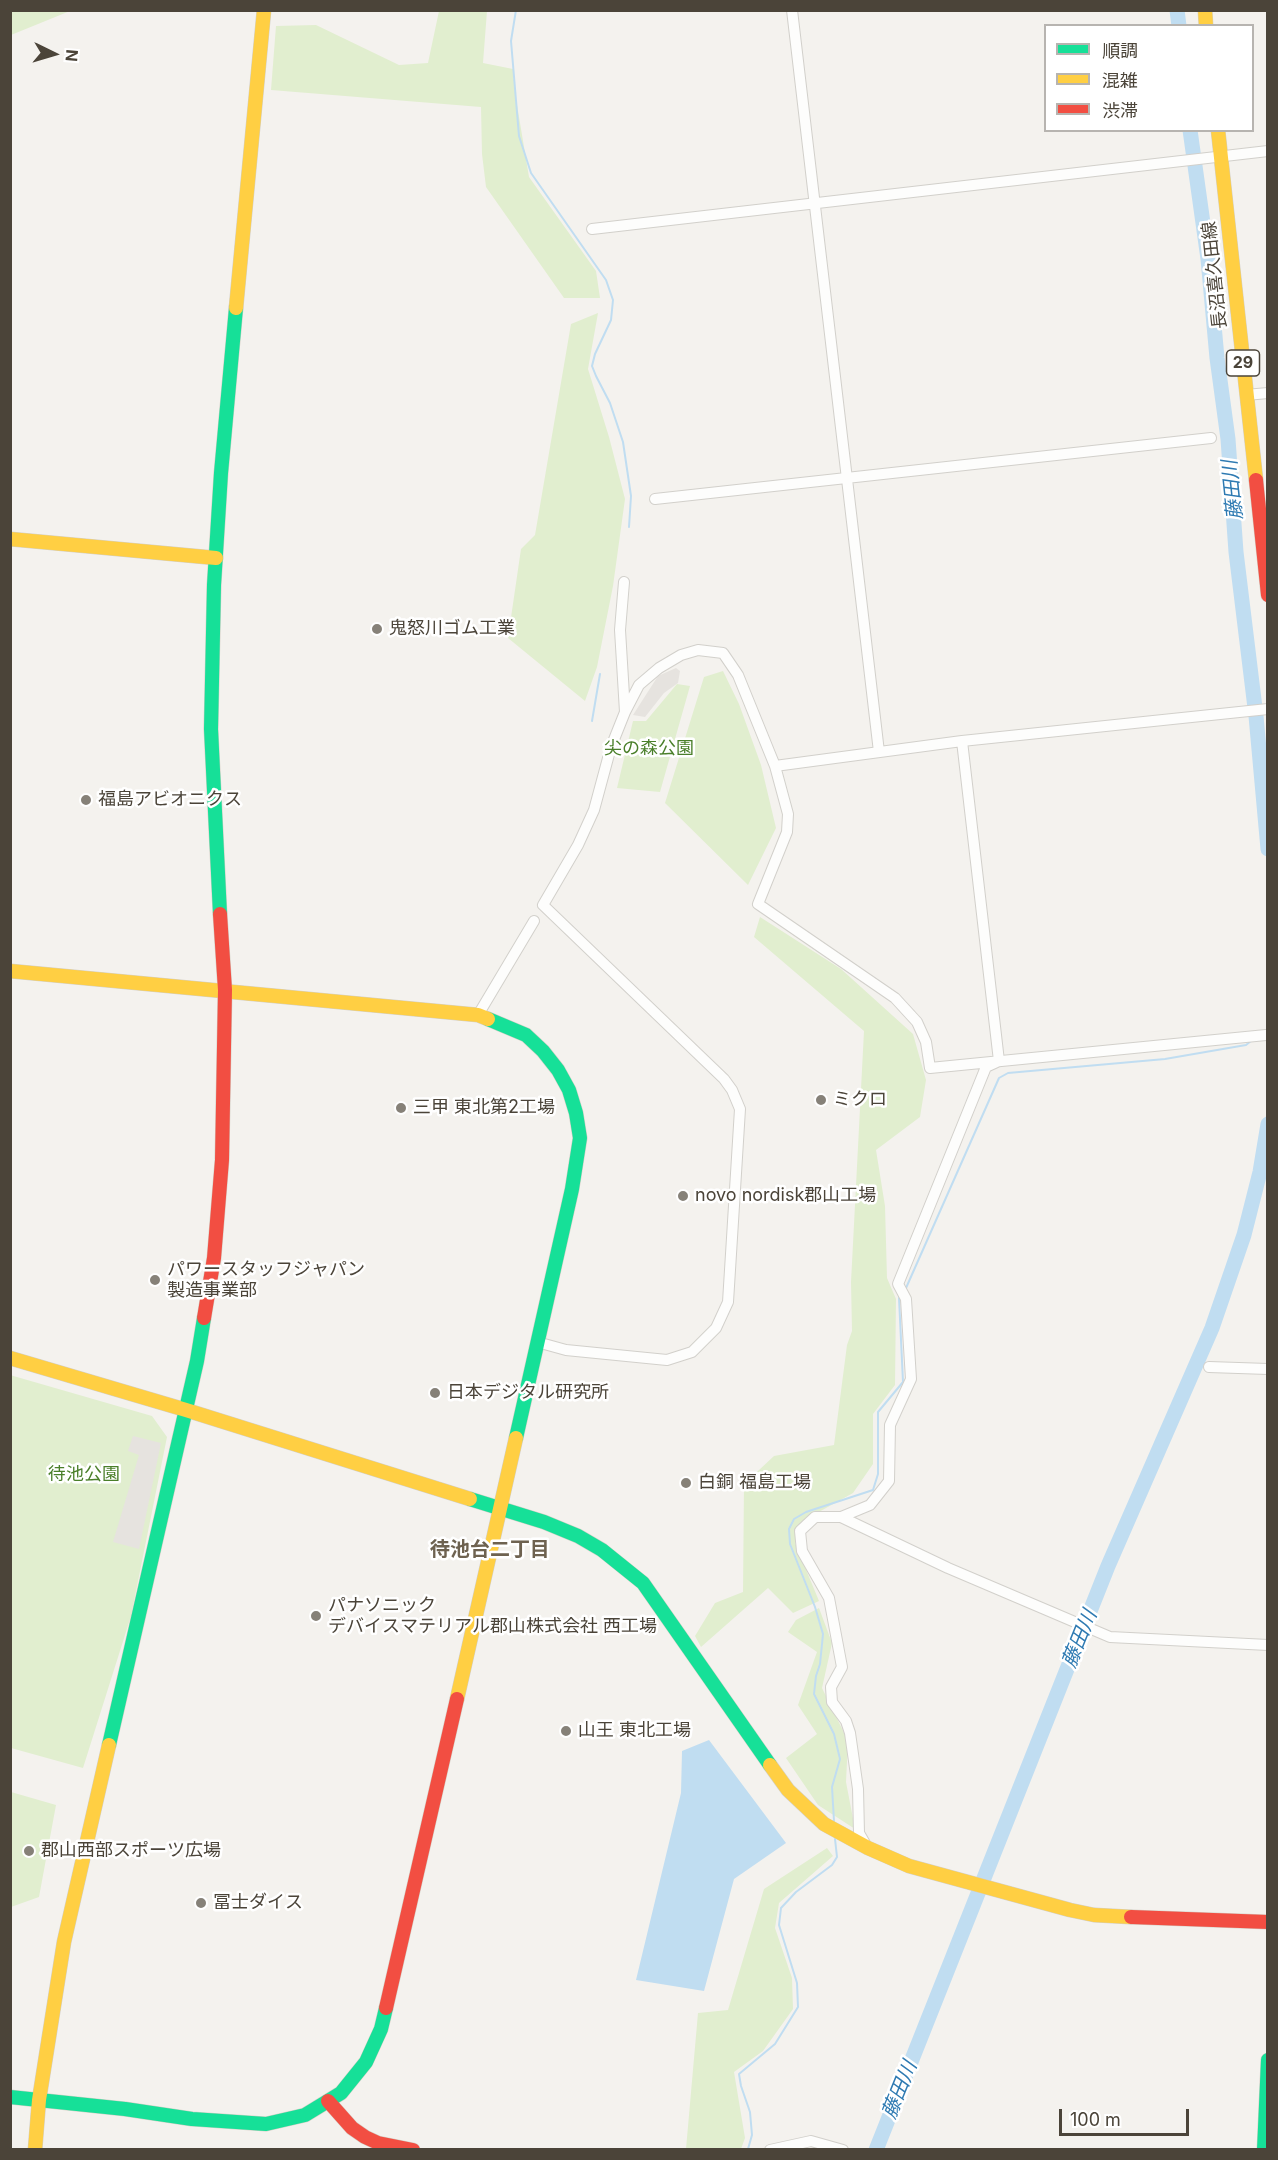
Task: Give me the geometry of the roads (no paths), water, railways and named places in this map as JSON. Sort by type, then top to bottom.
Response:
[{"type":"street","points":[[35,2150],[39,2100],[64,1942],[197,1361],[215,1246],[222,1160],[225,990],[211,729],[216,558],[221,473],[264,10]]},
{"type":"street","points":[[792,10],[879,752]]},
{"type":"street","name":"長沼喜久田線","points":[[1218,132],[1218,157],[1268,595]]},
{"type":"street","points":[[592,229],[1268,151]]},
{"type":"street","points":[[1246,395],[1268,393]]},
{"type":"street","points":[[655,499],[1210,438]]},
{"type":"street","points":[[10,539],[216,558]]},
{"type":"street","points":[[624,582],[620,630],[625,712]]},
{"type":"street","points":[[537,1342],[566,1350],[668,1360],[692,1352],[716,1328],[728,1302],[740,1109],[732,1090],[724,1079],[543,905],[578,844],[594,810],[611,747],[639,685],[659,668],[681,655],[698,650],[723,653],[738,675],[775,765],[788,814],[787,832],[758,904],[895,998],[917,1022],[926,1042],[930,1068],[1266,1035]]},
{"type":"street","points":[[775,765],[962,741],[1268,709]]},
{"type":"street","points":[[962,741],[999,1061]]},
{"type":"street","points":[[478,1015],[534,921]]},
{"type":"street","points":[[10,971],[478,1015],[526,1035],[543,1051],[569,1089],[580,1138],[577,1163],[500,1510],[381,2029],[373,2050],[353,2080],[341,2093],[304,2115],[266,2124],[192,2119],[125,2109],[10,2097]]},
{"type":"street","points":[[868,1848],[859,1833],[858,1789],[850,1733],[846,1721],[832,1702],[831,1687],[842,1667],[829,1598],[802,1551],[800,1531],[815,1517],[842,1517],[870,1505],[889,1481],[890,1425],[911,1379],[906,1299],[898,1284],[986,1067],[999,1061]]},
{"type":"street","points":[[10,1358],[186,1410],[544,1522],[578,1536],[602,1550],[643,1583],[788,1790],[806,1808],[850,1840],[909,1866],[1070,1911],[1094,1915],[1268,1922]]},
{"type":"street","points":[[1209,1367],[1268,1369]]},
{"type":"street","points":[[842,1517],[948,1568],[1110,1637],[1268,1645]]},
{"type":"street","points":[[1264,2150],[1268,2060]]},
{"type":"street","points":[[328,2101],[352,2128],[365,2137],[378,2144],[413,2150]]},
{"type":"street","points":[[770,2150],[811,2141],[843,2150]]},
{"type":"water","points":[[709,1740],[786,1843],[734,1879],[704,1991],[636,1980],[681,1793],[682,1751]]},
{"type":"waterway","points":[[516,10],[511,41],[519,136],[531,173],[606,280],[613,300],[611,320],[595,354],[592,366],[610,403],[623,442],[631,496],[629,527]]},
{"type":"waterway","name":"藤田川","points":[[1177,10],[1179,24]]},
{"type":"waterway","name":"藤田川","points":[[1190,132],[1208,259],[1217,358],[1228,439],[1236,552],[1256,716],[1268,849]]},
{"type":"waterway","points":[[592,721],[600,674]]},
{"type":"waterway","points":[[906,1288],[999,1078],[1008,1073],[1165,1059],[1246,1045],[1251,1041]]},
{"type":"waterway","name":"藤田川","points":[[876,2150],[1108,1566],[1212,1328],[1244,1235],[1260,1172],[1268,1124]]},
{"type":"waterway","points":[[834,1821],[832,1787],[840,1759],[834,1734],[814,1694],[823,1634],[790,1544],[789,1529],[794,1519],[806,1512],[873,1490],[878,1474],[878,1412],[903,1382],[899,1298]]},
{"type":"waterway","points":[[748,2149],[752,2135],[750,2112],[739,2074],[775,2044],[798,2007],[797,1983],[779,1925],[781,1908],[796,1892],[832,1865],[837,1857],[835,1839]]},
{"type":"place","name":"鬼怒川ゴム工業","points":[[377,629]]},
{"type":"place","name":"福島アビオニクス","points":[[86,800]]},
{"type":"place","name":"ミクロ","points":[[821,1100]]},
{"type":"place","name":"三甲 東北第2工場","points":[[401,1108]]},
{"type":"place","name":"novo nordisk郡山工場","points":[[683,1196]]},
{"type":"place","name":"パワースタッフジャパン 製造事業部","points":[[155,1280]]},
{"type":"place","name":"日本デジタル研究所","points":[[435,1393]]},
{"type":"place","name":"白銅 福島工場","points":[[686,1483]]},
{"type":"place","name":"パナソニック デバイスマテリアル郡山株式会社 西工場","points":[[316,1616]]},
{"type":"place","name":"山王 東北工場","points":[[566,1731]]},
{"type":"place","name":"郡山西部スポーツ広場","points":[[29,1851]]},
{"type":"place","name":"冨士ダイス","points":[[201,1903]]},
{"type":"district","name":"待池台二丁目","points":[[490,1550]]},
{"type":"park label","name":"尖の森公園","points":[[649,749]]},
{"type":"park label","name":"待池公園","points":[[84,1475]]}]
